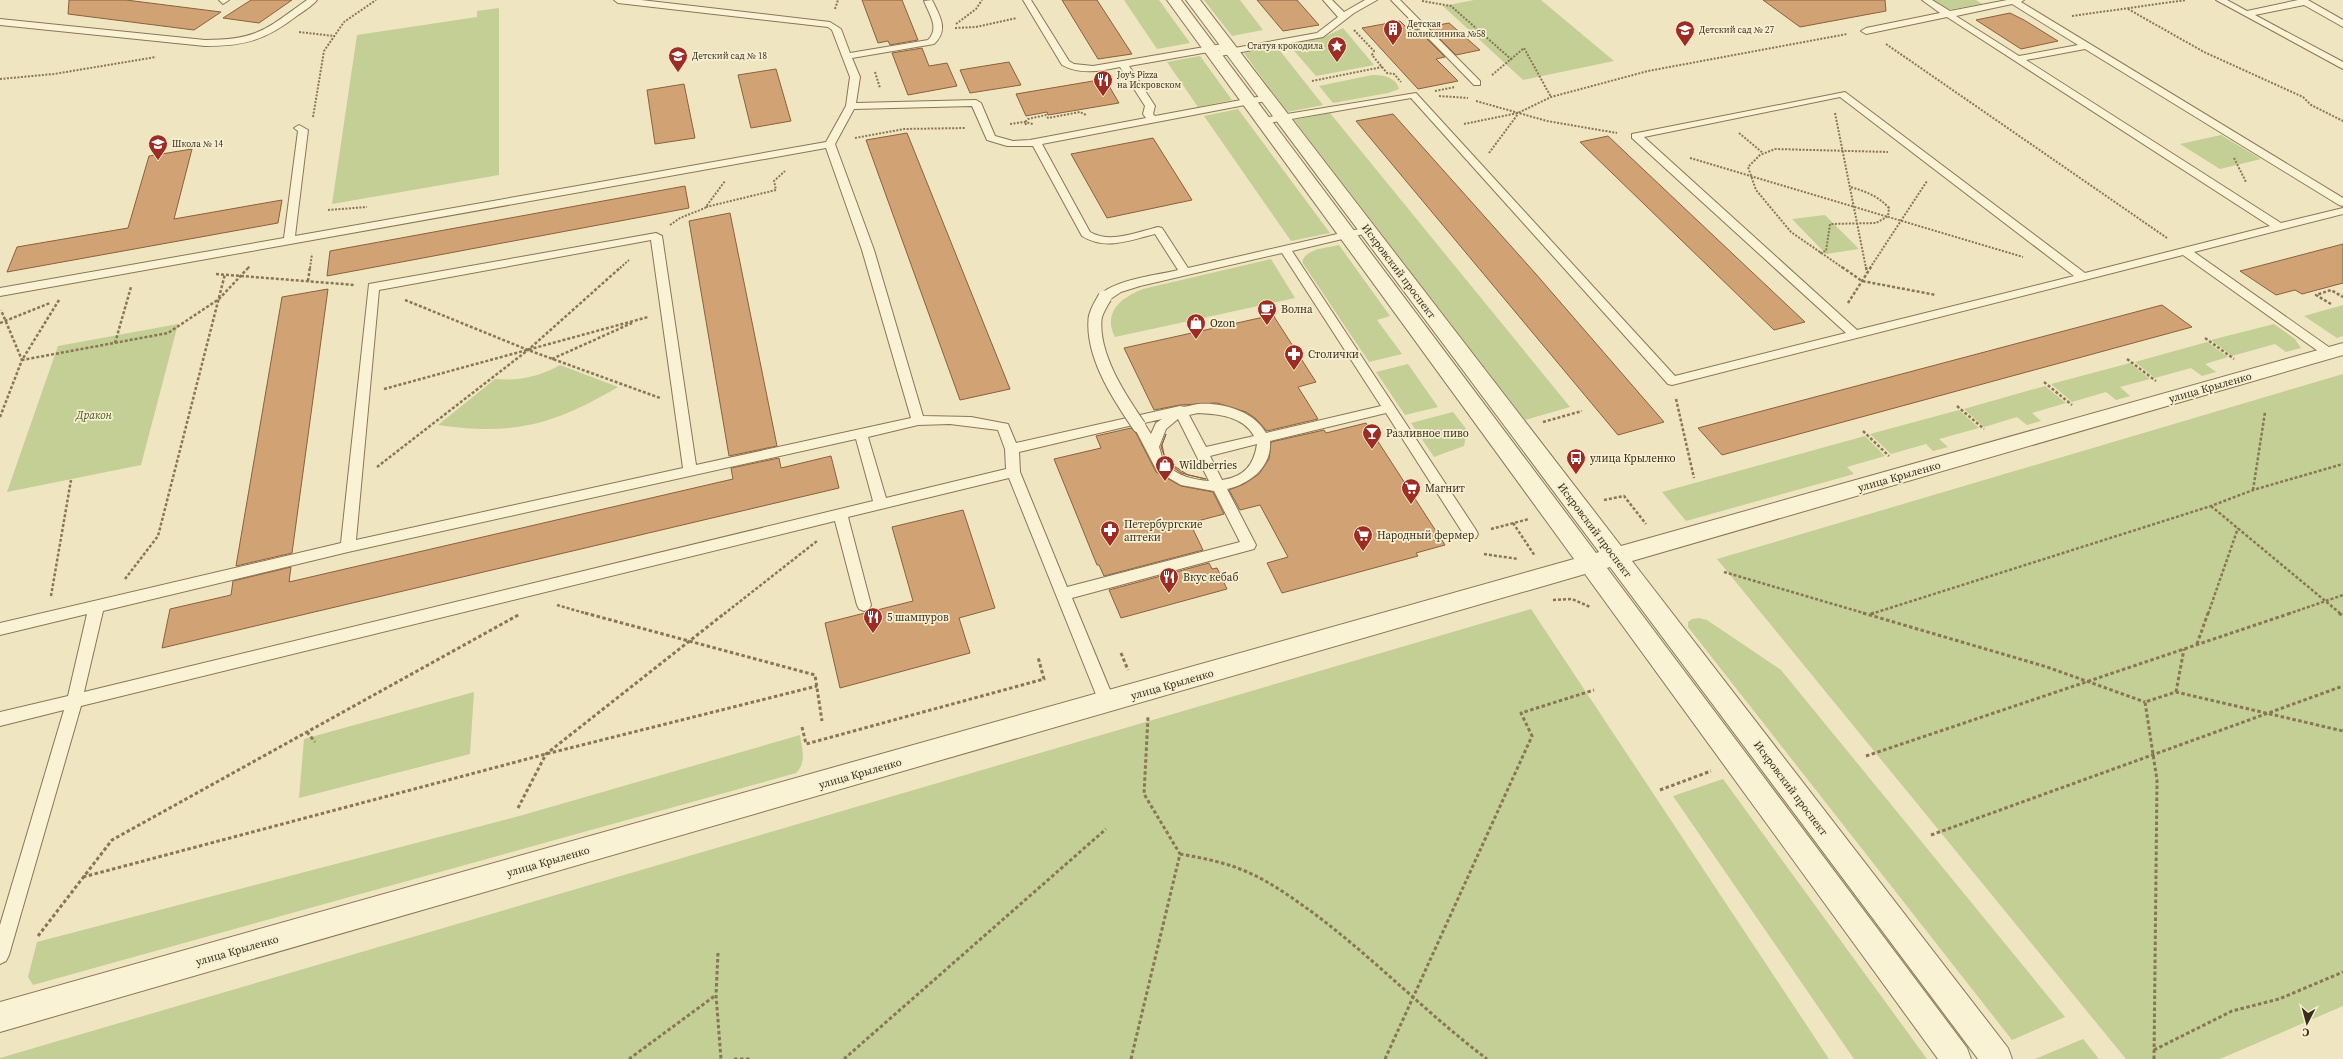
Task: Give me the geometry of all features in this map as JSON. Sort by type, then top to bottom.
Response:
[{"type":"street","name":"Искровский проспект","points":[[1174,0],[1221,50],[1358,233],[1591,564],[1956,1059]]},
{"type":"street","name":"Искровский проспект","points":[[1193,0],[1221,50]]},
{"type":"street","name":"Искровский проспект","points":[[1358,233],[1616,557],[1997,1059]]},
{"type":"street","name":"улица Крыленко","points":[[0,1017],[2336,351]]},
{"type":"lane","points":[[0,22],[205,43],[226,42],[253,38],[263,34],[313,0]]},
{"type":"lane","points":[[618,0],[830,24],[836,29],[849,56],[855,77],[850,106],[830,144],[868,250],[918,421]]},
{"type":"lane","points":[[1027,0],[1064,63],[1082,69],[1320,35],[1356,6],[1374,0]]},
{"type":"lane","points":[[1327,0],[1342,16]]},
{"type":"lane","points":[[1395,0],[1477,83]]},
{"type":"lane","points":[[1926,0],[2279,227]]},
{"type":"lane","points":[[1983,0],[1992,5]]},
{"type":"lane","points":[[2220,0],[2343,66]]},
{"type":"lane","points":[[849,56],[931,42],[939,36],[940,30],[928,1]]},
{"type":"lane","points":[[1866,31],[2016,1],[2045,21],[2343,203]]},
{"type":"lane","points":[[2246,14],[2304,1],[2343,24]]},
{"type":"lane","points":[[2018,59],[2086,46]]},
{"type":"lane","points":[[1123,64],[1150,106],[1148,114],[1152,120]]},
{"type":"lane","points":[[1636,136],[1842,94],[2083,277]]},
{"type":"lane","points":[[1273,119],[1413,96],[1672,381],[2343,211]]},
{"type":"lane","points":[[850,106],[976,103],[991,138],[1002,143],[1019,145],[1258,100]]},
{"type":"lane","points":[[289,242],[301,129]]},
{"type":"lane","points":[[1636,136],[1855,335]]},
{"type":"lane","points":[[1036,142],[1086,234],[1092,239],[1111,240],[1158,230],[1185,272]]},
{"type":"lane","points":[[0,292],[289,242],[830,144]]},
{"type":"lane","points":[[1152,447],[1154,436],[1159,427],[1170,417],[1186,410],[1206,408],[1227,410],[1245,418],[1256,426],[1263,440],[1264,451],[1258,465],[1244,477],[1222,485],[1206,486],[1181,480],[1169,474],[1156,460],[1152,447],[1126,408],[1113,382],[1095,329],[1095,318],[1105,297],[1117,289],[1138,282],[1358,233]]},
{"type":"lane","points":[[348,547],[373,287],[656,236],[690,470]]},
{"type":"lane","points":[[1286,250],[1471,534]]},
{"type":"lane","points":[[2185,251],[2336,351]]},
{"type":"lane","points":[[1202,453],[1389,408]]},
{"type":"lane","points":[[1012,449],[1180,410],[1249,545],[1064,594]]},
{"type":"lane","points":[[0,629],[348,547],[690,470],[918,421],[949,419],[980,420],[1003,427],[1012,449],[1013,472],[1107,702]]},
{"type":"lane","points":[[862,434],[881,504]]},
{"type":"lane","points":[[0,719],[531,594],[841,518],[881,504],[1013,472]]},
{"type":"lane","points":[[841,518],[864,605]]},
{"type":"lane","points":[[0,955],[101,606]]},
{"type":"path","points":[[301,129],[312,123],[324,52],[344,22],[376,0]]},
{"type":"path","points":[[982,0],[976,9],[950,28],[976,27],[1035,14]]},
{"type":"path","points":[[1416,0],[1451,6],[1512,60]]},
{"type":"path","points":[[2045,21],[2101,10],[2128,10],[2186,0]]},
{"type":"path","points":[[2128,10],[2172,35],[2302,97],[2311,105],[2343,121]]},
{"type":"path","points":[[1342,16],[1374,51],[1372,55],[1387,73],[1394,74],[1413,96],[1426,93],[1436,96],[1458,96],[1547,121],[1636,136]]},
{"type":"path","points":[[1443,129],[1518,113],[1550,97],[1648,71],[1866,31],[2185,251]]},
{"type":"path","points":[[1524,48],[1550,97]]},
{"type":"path","points":[[0,78],[54,74],[162,56]]},
{"type":"path","points":[[1312,81],[1382,66]]},
{"type":"path","points":[[874,72],[887,105]]},
{"type":"path","points":[[1831,96],[1868,273]]},
{"type":"path","points":[[1478,167],[1518,113]]},
{"type":"path","points":[[1722,119],[1763,153]]},
{"type":"path","points":[[830,144],[840,140],[904,129],[985,126]]},
{"type":"path","points":[[1916,150],[1889,152],[1791,148],[1763,153],[1753,160],[1748,167],[1756,190],[1769,208],[1791,232],[1820,253],[1862,281],[1925,292]]},
{"type":"path","points":[[1690,158],[2026,258]]},
{"type":"path","points":[[705,208],[740,160]]},
{"type":"path","points":[[353,486],[528,350],[656,236],[680,218],[705,208],[776,190],[774,182],[787,170]]},
{"type":"path","points":[[1838,319],[1928,180],[1945,172]]},
{"type":"path","points":[[1850,187],[1867,191],[1881,198],[1889,208],[1888,216]]},
{"type":"path","points":[[1820,253],[1826,251],[1830,224],[1876,223],[1888,216]]},
{"type":"path","points":[[308,281],[314,237]]},
{"type":"path","points":[[210,273],[373,287],[528,350],[655,396]]},
{"type":"path","points":[[101,606],[158,536],[225,274]]},
{"type":"path","points":[[22,360],[168,332],[219,299],[242,275]]},
{"type":"path","points":[[115,343],[132,281]]},
{"type":"path","points":[[2331,304],[2316,294],[2331,290],[2343,298]]},
{"type":"path","points":[[0,417],[22,360],[59,300]]},
{"type":"path","points":[[0,305],[22,360]]},
{"type":"path","points":[[363,395],[667,312]]},
{"type":"path","points":[[552,359],[641,319]]},
{"type":"path","points":[[2205,338],[2255,375]]},
{"type":"path","points":[[2127,359],[2176,397]]},
{"type":"path","points":[[1672,381],[1694,478]]},
{"type":"path","points":[[2044,382],[2092,421]]},
{"type":"path","points":[[1957,406],[2003,446]]},
{"type":"path","points":[[1539,423],[1582,411]]},
{"type":"path","points":[[2253,490],[2264,412]]},
{"type":"path","points":[[1863,431],[1908,474]]},
{"type":"path","points":[[1871,614],[2211,506],[2253,490],[2343,464]]},
{"type":"path","points":[[48,618],[71,480]]},
{"type":"path","points":[[1600,501],[1624,496],[1647,525]]},
{"type":"path","points":[[2211,506],[2343,616]]},
{"type":"path","points":[[518,808],[546,754],[841,518]]},
{"type":"path","points":[[1471,534],[1534,518]]},
{"type":"path","points":[[1513,523],[1538,561],[1530,560]]},
{"type":"path","points":[[2197,644],[2238,528]]},
{"type":"path","points":[[1484,554],[1523,559]]},
{"type":"path","points":[[1724,572],[1871,614],[2046,667],[2145,702],[2176,692],[2264,714],[2343,730]]},
{"type":"path","points":[[38,936],[112,840],[517,617],[531,594],[686,642],[815,675],[822,721]]},
{"type":"path","points":[[1866,756],[2090,682],[2343,595]]},
{"type":"path","points":[[1550,601],[1565,598],[1583,603],[1593,609]]},
{"type":"path","points":[[2176,692],[2185,649]]},
{"type":"path","points":[[1121,653],[1131,677]]},
{"type":"path","points":[[802,727],[806,744],[1044,679],[1038,657]]},
{"type":"path","points":[[83,877],[546,754],[817,686]]},
{"type":"path","points":[[1930,835],[2343,686]]},
{"type":"path","points":[[1385,1059],[1416,997],[1532,736],[1521,713],[1594,690]]},
{"type":"path","points":[[2145,702],[2157,780],[2154,1059]]},
{"type":"path","points":[[1131,1059],[1180,854],[1144,794],[1148,717]]},
{"type":"path","points":[[307,732],[315,742]]},
{"type":"path","points":[[1660,790],[1712,772],[1707,766]]},
{"type":"path","points":[[844,1059],[1106,829]]},
{"type":"path","points":[[1180,854],[1216,860],[1245,871],[1280,889],[1340,933],[1416,997],[1456,1035],[1488,1059]]},
{"type":"path","points":[[718,953],[716,995],[721,1059]]},
{"type":"path","points":[[2154,1050],[2232,1011],[2278,999],[2343,972]]},
{"type":"path","points":[[629,1059],[716,995]]},
{"type":"path","points":[[734,1059],[752,1059]]},
{"type":"green space","points":[[1124,0],[1159,0],[1190,43],[1157,49]]},
{"type":"green space","points":[[1204,0],[1240,0],[1263,30],[1232,36]]},
{"type":"green space","points":[[1474,0],[1541,0],[1614,61],[1523,80],[1443,6]]},
{"type":"green space","points":[[1932,0],[1976,0],[1982,4],[1947,10]]},
{"type":"green space","points":[[499,8],[499,175],[332,204],[357,35],[477,17],[477,11]]},
{"type":"green space","points":[[1343,28],[1374,65],[1316,76],[1288,44],[1324,37]]},
{"type":"green space","points":[[1277,47],[1323,105],[1287,112],[1244,53]]},
{"type":"green space","points":[[1200,56],[1232,100],[1198,107],[1167,62]]},
{"type":"green space","points":[[1372,75],[1385,76],[1392,79],[1399,89],[1388,93],[1333,103],[1319,86]]},
{"type":"green space","points":[[1238,109],[1330,233],[1291,241],[1204,116]]},
{"type":"green space","points":[[1330,113],[1570,407],[1525,420],[1294,120]]},
{"type":"green space","points":[[2221,135],[2261,159],[2220,169],[2180,144]]},
{"type":"green space","points":[[1825,215],[1859,249],[1826,254],[1792,219]]},
{"type":"green space","points":[[1339,245],[1390,316],[1377,320],[1402,354],[1369,362],[1302,262],[1304,257],[1312,251]]},
{"type":"green space","points":[[1271,259],[1295,298],[1115,337],[1111,320],[1113,313],[1121,301],[1135,292]]},
{"type":"green space","points":[[2343,305],[2343,336],[2337,338],[2304,316]]},
{"type":"green space","name":"Дракон","points":[[178,324],[141,465],[7,492],[58,346]]},
{"type":"green space","points":[[2274,324],[2295,339],[2301,348],[2286,352],[2275,344],[2232,356],[2211,340]]},
{"type":"green space","points":[[2207,342],[2228,357],[2205,364],[2216,372],[2202,376],[2191,368],[2155,378],[2135,362]]},
{"type":"green space","points":[[2130,363],[2150,379],[2120,387],[2130,396],[2116,400],[2106,392],[2072,402],[2051,384]]},
{"type":"green space","points":[[1408,364],[1438,407],[1405,415],[1376,372]]},
{"type":"green space","points":[[560,365],[618,387],[573,411],[552,419],[532,424],[511,428],[489,429],[438,425],[495,379],[521,379],[544,373]]},
{"type":"green space","points":[[2343,374],[2343,1006],[2220,1059],[2126,1059],[1717,559]]},
{"type":"green space","points":[[2045,386],[2066,403],[2032,413],[2041,421],[2027,425],[2017,417],[1984,427],[1964,409]]},
{"type":"green space","points":[[1959,410],[1979,428],[1939,439],[1948,447],[1933,451],[1926,444],[1891,454],[1870,434]]},
{"type":"green space","points":[[1453,412],[1467,430],[1464,446],[1434,457],[1411,423]]},
{"type":"green space","points":[[1865,436],[1885,456],[1847,467],[1854,474],[1686,521],[1662,492]]},
{"type":"green space","points":[[1531,609],[1829,1059],[0,1059],[0,1058]]},
{"type":"green space","points":[[1699,618],[1707,620],[1781,670],[2065,1017],[2012,1040],[1688,627],[1688,622],[1692,619]]},
{"type":"green space","points":[[474,692],[470,754],[299,798],[304,739]]},
{"type":"green space","points":[[800,735],[803,760],[796,773],[33,985],[28,977],[37,942],[523,815]]},
{"type":"green space","points":[[1723,779],[1927,1059],[1854,1059],[1673,796]]},
{"type":"green space","points":[[2083,1039],[2099,1059],[2035,1059]]},
{"type":"building","points":[[69,0],[126,0],[221,12],[194,30],[68,14]]},
{"type":"building","points":[[251,0],[292,0],[259,23],[223,18]]},
{"type":"building","points":[[862,0],[902,0],[918,40],[890,45],[888,41],[878,43]]},
{"type":"building","points":[[1062,0],[1097,0],[1132,54],[1098,59]]},
{"type":"building","points":[[1257,0],[1297,0],[1319,25],[1283,31]]},
{"type":"building","points":[[1763,0],[1885,0],[1886,11],[1800,27]]},
{"type":"building","points":[[2010,13],[2058,41],[2021,49],[1976,20]]},
{"type":"building","name":"Детская поликлиника №58","points":[[1400,21],[1409,30],[1417,29],[1445,57],[1436,59],[1458,81],[1418,89],[1362,28]]},
{"type":"building","points":[[1449,23],[1480,50],[1456,55],[1428,27]]},
{"type":"building","points":[[922,48],[929,66],[947,63],[957,86],[908,95],[892,53]]},
{"type":"building","points":[[1009,62],[1021,85],[970,93],[960,70]]},
{"type":"building","points":[[776,69],[791,121],[751,128],[738,75]]},
{"type":"building","points":[[1105,79],[1119,103],[1048,115],[1047,112],[1026,116],[1016,94]]},
{"type":"building","points":[[684,84],[695,138],[655,144],[647,90]]},
{"type":"building","points":[[1393,114],[1535,273],[1664,422],[1618,435],[1356,121]]},
{"type":"building","points":[[907,133],[1010,389],[960,400],[866,140]]},
{"type":"building","points":[[1608,136],[1805,322],[1774,330],[1580,142]]},
{"type":"building","points":[[1153,138],[1192,200],[1107,218],[1071,154]]},
{"type":"building","points":[[192,149],[174,219],[282,200],[278,223],[7,272],[17,247],[128,228],[149,156]]},
{"type":"building","points":[[685,186],[689,208],[327,276],[330,251]]},
{"type":"building","points":[[730,213],[777,446],[729,456],[689,221]]},
{"type":"building","points":[[2343,244],[2343,283],[2302,294],[2295,290],[2276,295],[2240,271]]},
{"type":"building","points":[[328,289],[292,553],[236,566],[282,297]]},
{"type":"building","points":[[2162,305],[2192,327],[1722,455],[1698,428]]},
{"type":"building","points":[[1273,315],[1316,382],[1298,387],[1318,419],[1267,431],[1255,418],[1246,412],[1217,403],[1180,405],[1154,410],[1124,348]]},
{"type":"building","points":[[1366,423],[1445,545],[1416,553],[1418,556],[1282,593],[1267,563],[1288,557],[1260,505],[1240,510],[1229,490],[1244,484],[1259,474],[1269,459],[1271,442],[1324,430],[1326,433]]},
{"type":"building","points":[[1131,428],[1136,433],[1156,472],[1181,486],[1213,492],[1224,514],[1190,523],[1203,550],[1104,576],[1099,565],[1097,565],[1054,459],[1101,448],[1096,436]]},
{"type":"building","points":[[1166,434],[1162,445],[1168,462],[1187,474],[1181,473],[1167,463],[1161,447]]},
{"type":"building","points":[[831,456],[839,488],[162,648],[170,609],[231,595],[233,581],[291,567],[289,582],[733,479],[731,468],[779,458],[781,468]]},
{"type":"building","points":[[963,510],[995,608],[959,618],[970,653],[840,688],[825,623],[913,601],[892,527]]},
{"type":"building","points":[[1209,563],[1212,569],[1217,568],[1227,589],[1121,618],[1109,590]]},
{"type":"place","name":"Детская поликлиника №58","points":[[1393,46]]},
{"type":"place","name":"Детский сад № 27","points":[[1685,47]]},
{"type":"place","name":"Статуя крокодила","points":[[1337,63]]},
{"type":"place","name":"Детский сад № 18","points":[[678,73]]},
{"type":"place","name":"Joy's Pizza на Искровском","points":[[1103,97]]},
{"type":"place","name":"Школа № 14","points":[[158,161]]},
{"type":"place","name":"Волна","points":[[1267,326]]},
{"type":"place","name":"Ozon","points":[[1196,340]]},
{"type":"place","name":"Столички","points":[[1294,371]]},
{"type":"place","name":"Разливное пиво","points":[[1372,450]]},
{"type":"place","name":"улица Крыленко","points":[[1576,475]]},
{"type":"place","name":"Wildberries","points":[[1165,482]]},
{"type":"place","name":"Магнит","points":[[1411,505]]},
{"type":"place","name":"Петербургские аптеки","points":[[1110,547]]},
{"type":"place","name":"Народный фермер","points":[[1363,552]]},
{"type":"place","name":"Вкус кебаб","points":[[1169,594]]},
{"type":"place","name":"5 шампуров","points":[[873,634]]}]
